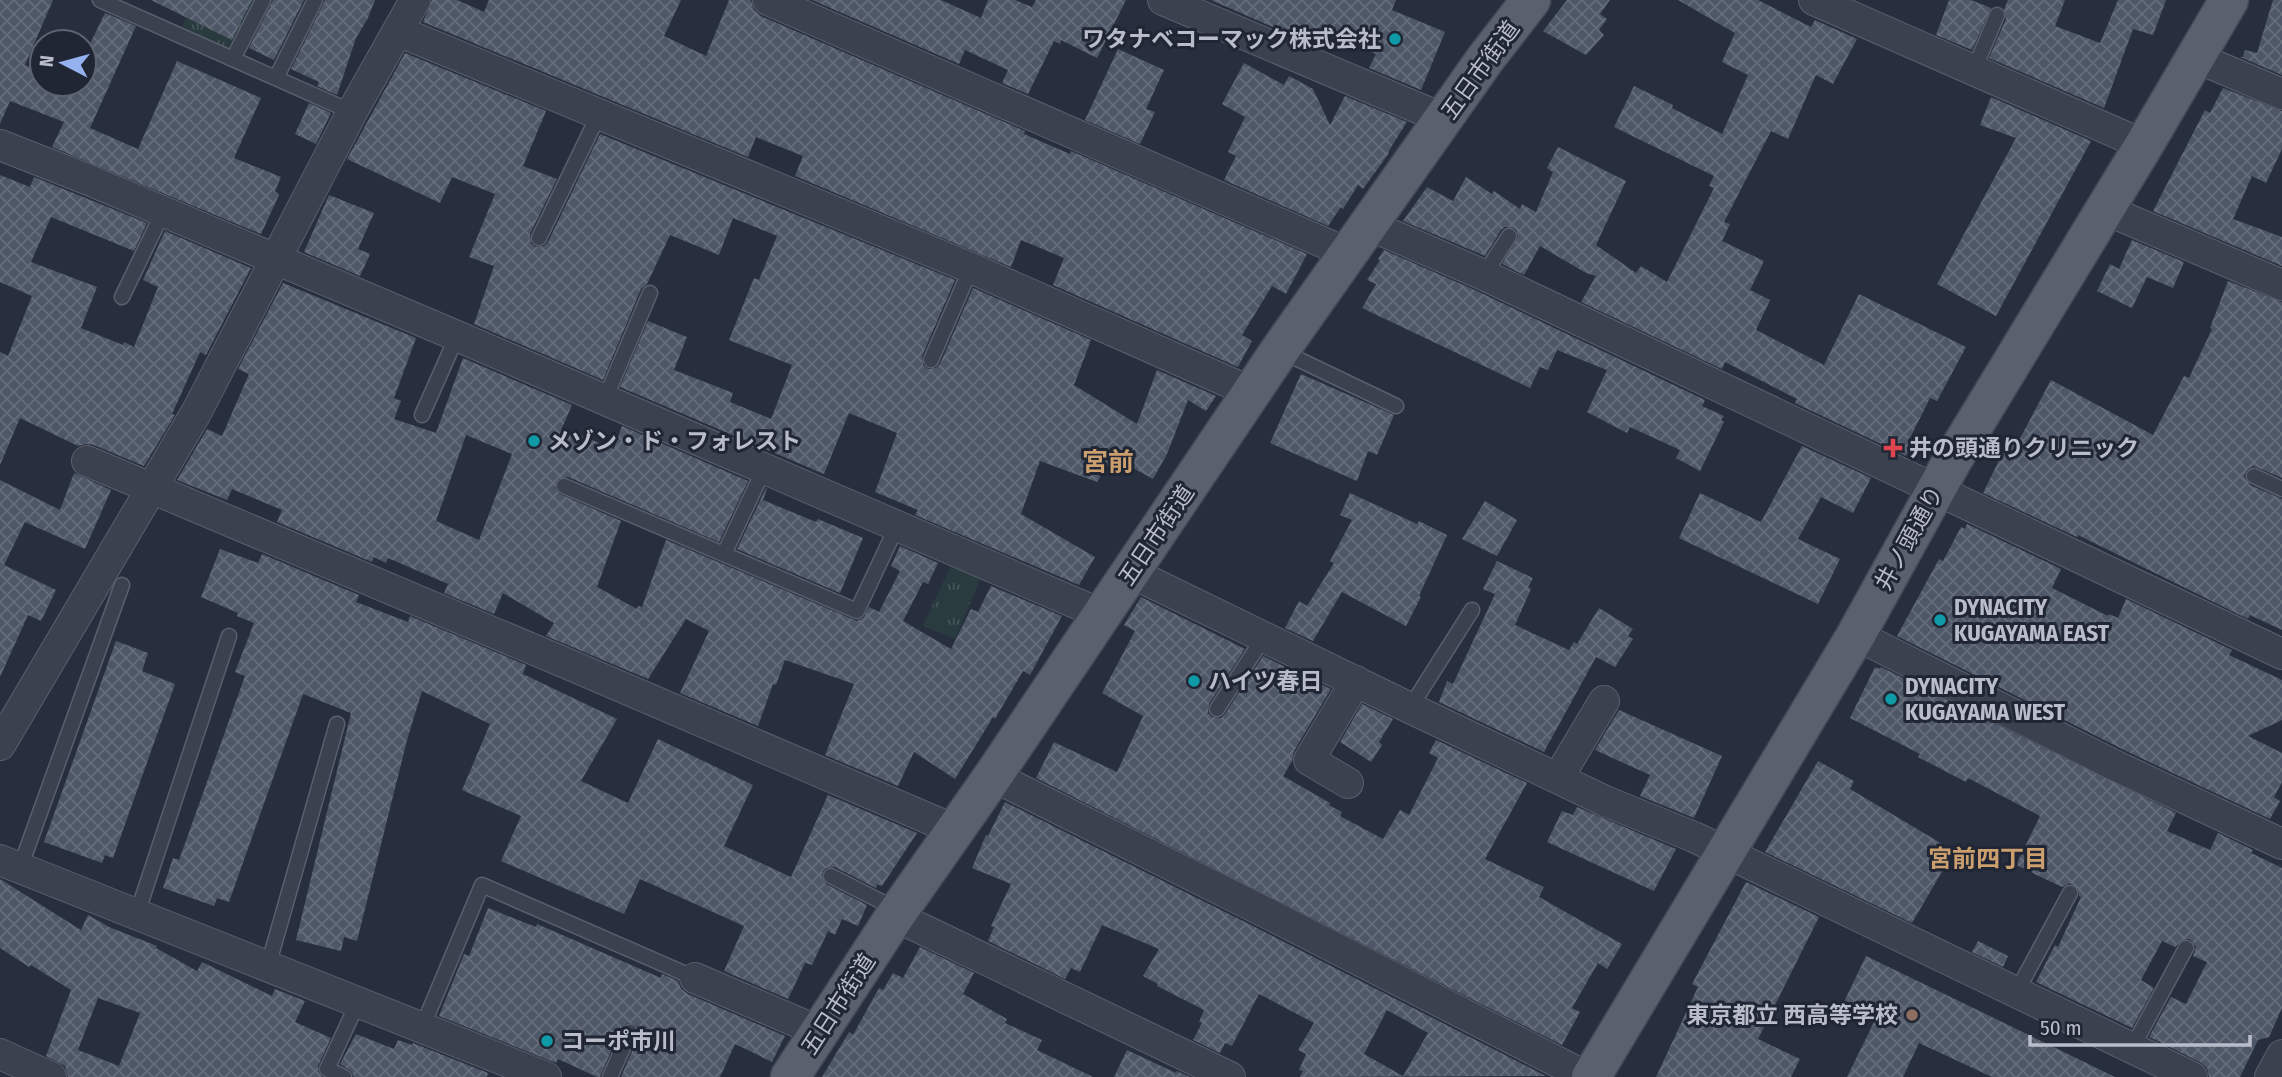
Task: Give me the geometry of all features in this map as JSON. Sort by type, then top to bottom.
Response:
[{"type":"main road","name":"五日市街道","points":[[790,1077],[818,1031],[1251,392],[1486,58],[1531,0]]},
{"type":"main road","name":"井ノ頭通り","points":[[1589,1077],[1856,635],[1936,489],[2229,0]]},
{"type":"street","points":[[0,745],[196,413],[352,112],[415,0]]},
{"type":"street","points":[[768,0],[1329,245],[1347,257]]},
{"type":"street","points":[[1163,0],[1444,119]]},
{"type":"street","points":[[1814,0],[2144,145]]},
{"type":"street","points":[[398,31],[971,268],[1251,392]]},
{"type":"street","points":[[2195,57],[2282,94]]},
{"type":"street","points":[[0,146],[457,336],[1101,614]]},
{"type":"street","points":[[2104,209],[2282,285]]},
{"type":"street","points":[[1369,225],[1484,275],[2282,654]]},
{"type":"street","points":[[87,461],[955,830]]},
{"type":"street","points":[[1130,572],[1410,708],[1724,852],[2192,1077]]},
{"type":"street","points":[[1856,635],[2116,766],[2282,844]]},
{"type":"street","points":[[1348,783],[1308,760],[1356,681]]},
{"type":"street","points":[[1558,778],[1604,701]]},
{"type":"street","points":[[993,776],[1589,1077]]},
{"type":"street","points":[[10,864],[546,1077]]},
{"type":"street","points":[[897,914],[1230,1077]]},
{"type":"street","points":[[695,978],[818,1031]]},
{"type":"street","points":[[0,1054],[51,1077]]},
{"type":"street","points":[[2270,1077],[2282,1055]]},
{"type":"lane","points":[[233,59],[263,0]]},
{"type":"lane","points":[[276,78],[315,0]]},
{"type":"lane","points":[[109,2],[352,112]]},
{"type":"lane","points":[[1974,70],[1997,15]]},
{"type":"lane","points":[[539,238],[599,114]]},
{"type":"lane","points":[[122,297],[163,212]]},
{"type":"lane","points":[[1484,275],[1509,236]]},
{"type":"lane","points":[[931,360],[971,268]]},
{"type":"lane","points":[[605,400],[650,293]]},
{"type":"lane","points":[[422,415],[457,336]]},
{"type":"lane","points":[[1280,350],[1396,406]]},
{"type":"lane","points":[[724,554],[764,470]]},
{"type":"lane","points":[[2254,476],[2282,489]]},
{"type":"lane","points":[[564,486],[857,611],[897,526]]},
{"type":"lane","points":[[10,864],[122,586]]},
{"type":"lane","points":[[1410,708],[1472,610]]},
{"type":"lane","points":[[137,914],[229,636]]},
{"type":"lane","points":[[1217,709],[1264,637]]},
{"type":"lane","points":[[268,966],[337,724]]},
{"type":"lane","points":[[831,876],[897,914]]},
{"type":"lane","points":[[422,1028],[482,885],[695,978]]},
{"type":"lane","points":[[2016,993],[2070,893]]},
{"type":"lane","points":[[2132,1048],[2186,948]]},
{"type":"lane","points":[[344,1077],[327,1069],[358,1002]]},
{"type":"lane","points":[[610,1077],[630,1031]]},
{"type":"green space","points":[[194,0],[255,0],[229,51],[181,29]]},
{"type":"green space","points":[[952,563],[982,575],[955,639],[923,626]]},
{"type":"building","points":[[0,0],[53,0],[41,28],[28,28],[28,58],[25,65],[28,66],[28,98],[98,98],[98,28],[105,13],[136,26],[90,128],[138,149],[177,61],[261,98],[234,158],[281,177],[275,191],[279,195],[261,234],[52,147],[64,122],[10,101],[0,124]]},
{"type":"building","points":[[151,0],[252,0],[232,40]]},
{"type":"building","points":[[273,0],[304,0],[274,60],[249,48]]},
{"type":"building","points":[[325,0],[375,0],[356,38],[337,95],[317,86],[319,82],[291,69]]},
{"type":"building","points":[[432,0],[457,0],[484,12],[489,0],[681,0],[664,36],[706,56],[729,0],[751,0],[754,10],[761,16],[1025,131],[1024,134],[1070,154],[1071,151],[1307,254],[1286,294],[1272,286],[1242,335],[1252,341],[1238,367],[1053,285],[1064,258],[1021,240],[1011,267],[795,176],[803,156],[756,137],[748,157],[423,22]]},
{"type":"building","points":[[812,0],[941,0],[981,18],[988,0],[1015,0],[1032,7],[1036,0],[1126,0],[1097,58],[1061,40],[1060,44],[1054,41],[1028,94],[1002,83],[1008,70],[965,50],[959,64]]},
{"type":"building","points":[[1211,0],[1396,0],[1392,10],[1445,32],[1421,90],[1369,68],[1376,54],[1314,30],[1307,42]]},
{"type":"building","points":[[1567,0],[1610,0],[1600,14],[1607,19],[1599,30],[1604,35],[1586,55],[1543,31]]},
{"type":"building","points":[[1678,0],[1758,0],[1811,27],[1815,20],[1857,39],[1833,84],[1816,75],[1788,139],[1771,131],[1724,222],[1730,224],[1722,241],[1764,261],[1750,290],[1770,300],[1756,330],[1824,365],[1859,294],[1966,347],[1937,401],[1930,398],[1910,438],[1914,440],[1906,456],[1795,403],[1797,399],[1725,362],[1722,369],[1581,302],[1596,276],[1540,246],[1524,275],[1502,264],[1518,237],[1514,228],[1505,227],[1501,230],[1485,256],[1403,221],[1427,187],[1453,201],[1466,177],[1492,194],[1494,191],[1520,209],[1522,204],[1536,212],[1553,172],[1547,168],[1558,147],[1626,181],[1596,245],[1636,273],[1641,266],[1667,282],[1714,188],[1709,186],[1714,176],[1614,127],[1634,86],[1722,134],[1748,75],[1722,62],[1735,33]]},
{"type":"building","points":[[1949,0],[1971,0],[1991,8],[1972,50],[1936,35]]},
{"type":"building","points":[[2008,0],[2065,0],[2055,26],[2100,43],[2118,0],[2166,0],[2153,35],[2133,29],[2104,108],[1989,58],[2006,19],[2004,9]]},
{"type":"building","points":[[2273,0],[2282,0],[2282,75],[2240,57],[2243,57],[2245,50],[2257,53]]},
{"type":"building","points":[[1118,49],[1164,70],[1146,109],[1155,112],[1140,144],[1085,120]]},
{"type":"building","points":[[405,53],[546,111],[523,166],[557,179],[530,234],[531,243],[535,247],[544,246],[548,242],[600,134],[955,280],[922,356],[923,365],[928,369],[936,368],[940,364],[973,288],[1091,340],[1074,385],[1137,424],[1157,370],[1216,396],[1206,411],[1188,400],[1167,454],[1153,479],[1113,457],[1097,482],[1040,461],[1021,514],[1095,557],[1079,585],[915,515],[918,510],[875,492],[897,433],[849,413],[824,474],[620,387],[648,321],[687,337],[674,370],[733,393],[730,402],[771,419],[792,365],[729,340],[754,278],[759,280],[777,236],[733,218],[719,255],[670,235],[647,284],[641,289],[603,380],[474,324],[494,266],[469,257],[495,194],[452,177],[440,203],[347,159]]},
{"type":"building","points":[[1244,63],[1284,85],[1289,76],[1313,89],[1330,125],[1345,96],[1407,122],[1363,189],[1358,185],[1328,226],[1224,180],[1236,156],[1228,152],[1245,117],[1222,104]]},
{"type":"building","points":[[2223,88],[2282,111],[2282,149],[2266,183],[2252,176],[2233,219],[2282,237],[2282,266],[2153,211],[2205,110],[2210,113]]},
{"type":"building","points":[[1991,97],[2091,141],[1996,316],[1937,284],[2016,138],[1980,125]]},
{"type":"building","points":[[309,103],[331,113],[316,144],[295,134]]},
{"type":"building","points":[[0,175],[30,187],[34,177],[147,223],[134,251],[51,217],[31,262],[97,287],[81,328],[123,345],[124,342],[134,347],[158,287],[143,280],[165,231],[251,268],[206,355],[200,352],[172,414],[175,415],[144,466],[94,445],[78,446],[20,418],[0,465],[0,352],[8,356],[32,296],[0,282]]},
{"type":"building","points":[[329,195],[374,213],[358,249],[370,254],[360,276],[304,252]]},
{"type":"building","points":[[2132,240],[2184,262],[2173,288],[2147,277],[2132,308],[2097,291],[2110,264],[2119,269]]},
{"type":"building","points":[[1384,250],[1477,291],[1705,400],[1702,406],[1724,416],[1721,420],[1724,422],[1700,471],[1676,458],[1680,450],[1630,427],[1627,433],[1587,412],[1607,370],[1557,350],[1548,370],[1540,367],[1530,388],[1362,308],[1376,284],[1367,280]]},
{"type":"building","points":[[2228,281],[2282,302],[2282,478],[2254,466],[2248,469],[2244,476],[2250,485],[2282,499],[2282,630],[2250,615],[2248,619],[2078,535],[2077,537],[1983,493],[2009,440],[2017,444],[2051,380],[2153,435],[2184,376],[2189,378],[2212,329],[2210,328]]},
{"type":"building","points":[[283,283],[416,338],[394,398],[401,401],[394,419],[436,433],[463,358],[572,405],[562,428],[614,449],[622,426],[748,481],[719,542],[568,477],[558,479],[555,488],[560,494],[621,521],[597,587],[637,609],[638,606],[642,607],[666,540],[857,621],[863,618],[869,607],[879,612],[900,571],[891,566],[900,546],[938,563],[928,584],[923,582],[903,621],[951,649],[971,609],[978,612],[991,586],[1062,616],[1030,675],[1023,671],[955,779],[914,752],[898,786],[825,755],[854,684],[785,660],[758,726],[680,693],[709,631],[686,619],[648,679],[546,636],[554,623],[503,593],[494,614],[444,593],[448,584],[388,558],[386,563],[374,557],[372,562],[277,522],[282,510],[232,489],[227,500],[177,480],[207,429],[222,436],[249,374],[238,369]],"holes":[[[466,435],[512,454],[479,540],[436,521]]]},
{"type":"building","points":[[1301,374],[1394,415],[1377,455],[1368,451],[1357,481],[1270,443]]},
{"type":"building","points":[[1802,446],[1871,478],[1853,513],[1821,497],[1798,539],[1840,559],[1818,604],[1679,538],[1700,493],[1761,522]]},
{"type":"building","points":[[74,473],[111,490],[85,549],[25,522],[4,565],[56,590],[41,621],[28,615],[0,677],[0,480],[60,510]]},
{"type":"building","points":[[766,488],[763,500],[863,538],[840,593],[737,549]]},
{"type":"building","points":[[1350,493],[1447,535],[1406,626],[1342,592],[1313,641],[1285,628],[1299,601],[1307,606],[1334,563],[1330,561],[1352,520],[1340,515]]},
{"type":"building","points":[[1485,501],[1517,520],[1497,556],[1462,539]]},
{"type":"building","points":[[1967,524],[2061,569],[2052,588],[2108,616],[2109,614],[2118,618],[2126,599],[2232,650],[2229,655],[2282,680],[2282,720],[2248,736],[2282,753],[2282,782],[2274,797],[2280,801],[2270,819],[2124,750],[1897,636],[1939,559],[1943,561],[1961,527],[1965,529]]},
{"type":"building","points":[[220,549],[258,563],[262,554],[359,595],[356,602],[408,622],[410,616],[526,665],[523,674],[617,719],[581,781],[628,803],[658,739],[753,785],[724,846],[791,877],[828,795],[917,833],[882,886],[877,884],[876,888],[835,867],[823,871],[822,877],[826,884],[867,905],[858,926],[842,919],[835,935],[828,931],[812,965],[805,963],[788,999],[724,971],[744,926],[640,879],[624,914],[501,861],[521,816],[462,790],[490,724],[422,691],[407,740],[357,941],[344,937],[341,951],[296,940],[351,713],[303,694],[229,902],[217,898],[214,906],[163,888],[173,858],[179,860],[245,676],[235,672],[254,623],[201,597]]},
{"type":"building","points":[[1497,561],[1533,578],[1515,625],[1569,650],[1574,642],[1577,644],[1599,608],[1633,629],[1628,636],[1633,639],[1615,667],[1596,657],[1544,752],[1439,702],[1447,681],[1453,684],[1495,594],[1483,589]]},
{"type":"building","points":[[1141,597],[1245,649],[1209,704],[1208,713],[1212,717],[1221,718],[1225,714],[1263,656],[1331,689],[1294,751],[1292,761],[1283,776],[1330,803],[1329,805],[1342,812],[1340,816],[1383,839],[1400,810],[1409,815],[1438,758],[1429,753],[1436,740],[1527,783],[1485,859],[1544,887],[1539,897],[1622,944],[1607,969],[1598,963],[1572,1008],[1580,1012],[1562,1045],[1036,778],[1054,742],[1117,772],[1143,716],[1102,693],[1135,631],[1124,625]]},
{"type":"building","points":[[116,641],[148,653],[142,671],[175,684],[113,858],[105,855],[102,863],[44,842]]},
{"type":"building","points":[[1875,667],[1881,667],[2176,813],[2167,831],[2210,850],[2218,833],[2282,868],[2282,1008],[2269,1037],[2258,1040],[2240,1077],[2209,1077],[2207,1068],[2200,1062],[2149,1037],[2171,997],[2186,1004],[2207,962],[2193,956],[2196,947],[2190,939],[2182,940],[2175,947],[2162,941],[2141,980],[2154,988],[2132,1028],[2036,982],[2055,945],[2058,947],[2081,897],[2078,889],[2070,883],[2062,887],[2016,865],[2040,816],[1968,778],[1966,782],[1918,757],[1920,754],[1850,718]]},
{"type":"building","points":[[1362,704],[1393,719],[1371,762],[1340,742]]},
{"type":"building","points":[[1619,710],[1722,756],[1694,818],[1640,796],[1650,775],[1595,750]]},
{"type":"building","points":[[1818,761],[1854,781],[1850,789],[1954,851],[1912,923],[1765,852]]},
{"type":"building","points":[[1005,802],[1546,1076],[1300,1077],[1303,1071],[1299,1070],[1306,1054],[1298,1050],[1314,1023],[1259,994],[1232,1046],[1225,1043],[1220,1053],[1193,1040],[1202,1023],[1199,1022],[1204,1010],[1143,976],[1159,949],[1102,925],[1080,972],[1071,968],[1065,979],[988,941],[994,927],[991,926],[1011,884],[972,868],[986,835],[988,836]],"holes":[[[1387,1010],[1428,1033],[1403,1076],[1364,1054]]]},
{"type":"building","points":[[1577,807],[1676,849],[1654,891],[1547,842],[1562,811],[1573,815]]},
{"type":"building","points":[[0,879],[81,930],[88,915],[109,927],[157,946],[156,948],[197,971],[202,962],[272,996],[275,989],[305,1001],[295,1022],[331,1038],[318,1066],[322,1077],[68,1077],[65,1066],[46,1056],[71,990],[0,948]],"holes":[[[98,998],[140,1013],[119,1066],[78,1050]]]},
{"type":"building","points":[[1746,882],[1819,917],[1758,1039],[1800,1059],[1791,1077],[1656,1077],[1698,987],[1692,984]]},
{"type":"building","points":[[488,908],[536,927],[537,924],[661,978],[662,974],[678,981],[681,989],[688,994],[785,1036],[772,1062],[735,1044],[720,1077],[621,1077],[640,1032],[637,1026],[628,1023],[621,1028],[600,1077],[597,1077],[558,1059],[556,1063],[439,1016],[464,954],[469,956]]},
{"type":"building","points":[[1978,941],[2008,956],[2003,967],[1972,952]]},
{"type":"building","points":[[920,947],[974,973],[963,994],[1007,1019],[1005,1023],[1042,1040],[1037,1050],[1093,1077],[822,1077],[849,1032],[853,1035],[879,988],[883,990],[893,973],[903,978]]},
{"type":"building","points":[[1866,956],[2115,1077],[1992,1077],[1919,1043],[1903,1077],[1847,1077],[1874,1022],[1842,1006]]},
{"type":"building","points":[[356,1034],[394,1049],[398,1040],[412,1045],[413,1043],[488,1073],[487,1077],[354,1077],[351,1071],[340,1064]]},
{"type":"building","points":[[1127,1050],[1176,1073],[1177,1071],[1190,1077],[1114,1077]]},
{"type":"place","name":"ワタナベコーマック株式会社","points":[[1395,39]]},
{"type":"place","name":"メゾン・ド・フォレスト","points":[[534,441]]},
{"type":"place","name":"井の頭通りクリニック","points":[[1893,448]]},
{"type":"place","name":"DYNACITY KUGAYAMA EAST","points":[[1940,620]]},
{"type":"place","name":"ハイツ春日","points":[[1194,681]]},
{"type":"place","name":"DYNACITY KUGAYAMA WEST","points":[[1891,699]]},
{"type":"place","name":"東京都立 西高等学校","points":[[1912,1015]]},
{"type":"place","name":"コーポ市川","points":[[547,1041]]},
{"type":"district","name":"宮前","points":[[1108,462]]},
{"type":"district","name":"宮前四丁目","points":[[1988,859]]}]
